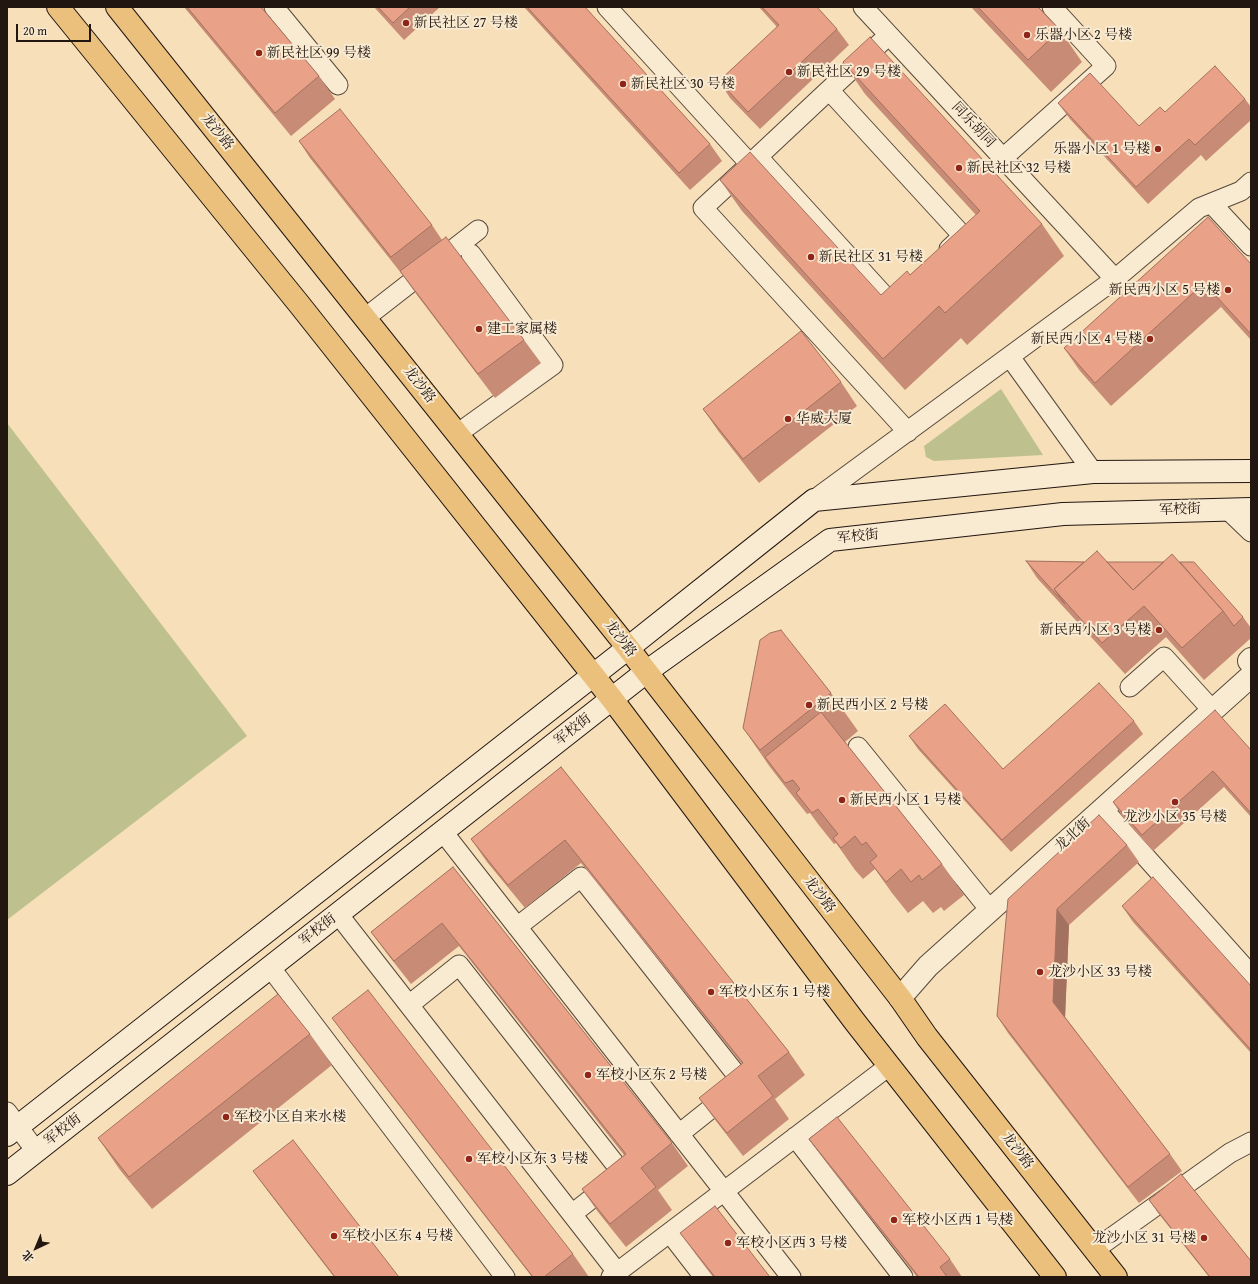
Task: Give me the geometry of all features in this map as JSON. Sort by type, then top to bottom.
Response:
[{"type":"main road","points":[[58,7],[299,304],[612,699],[889,1066],[1055,1277]]},
{"type":"main road","name":"龙沙路","points":[[117,7],[628,648],[900,998],[927,1037],[1116,1277]]},
{"type":"main road","points":[[10,1124],[628,648],[814,500],[1093,472],[1251,471]]},
{"type":"main road","name":"军校街","points":[[7,1174],[646,672],[830,540],[1064,514],[1251,508]]},
{"type":"main road","name":"龙北街","points":[[900,998],[928,966],[1213,710],[1250,665]]},
{"type":"street","points":[[274,7],[338,85]]},
{"type":"street","points":[[607,7],[750,164]]},
{"type":"street","name":"同乐胡同","points":[[863,7],[1115,279]]},
{"type":"street","points":[[1003,158],[1106,66],[1052,7]]},
{"type":"street","points":[[889,35],[703,208],[908,432]]},
{"type":"street","points":[[829,90],[963,236],[935,262]]},
{"type":"street","points":[[750,164],[758,157],[890,302],[912,282]]},
{"type":"street","points":[[814,500],[1115,279],[1199,208],[1241,191],[1251,182]]},
{"type":"street","points":[[1211,203],[1251,246]]},
{"type":"street","points":[[365,318],[478,230]]},
{"type":"street","points":[[457,434],[553,365],[471,254]]},
{"type":"street","points":[[1010,357],[1093,472]]},
{"type":"street","points":[[1227,509],[1251,532]]},
{"type":"street","points":[[1130,687],[1164,657],[1213,710]]},
{"type":"street","points":[[858,747],[990,910]]},
{"type":"street","points":[[1103,809],[1251,975]]},
{"type":"street","points":[[443,832],[791,1277]]},
{"type":"street","points":[[517,927],[581,877],[734,1071],[743,1084],[679,1134]]},
{"type":"street","points":[[338,914],[572,1214],[614,1275],[889,1066]]},
{"type":"street","points":[[409,1005],[459,965],[623,1174],[572,1214]]},
{"type":"street","points":[[270,968],[505,1277]]},
{"type":"street","points":[[10,1124],[36,1151]]},
{"type":"street","points":[[795,1138],[903,1277]]},
{"type":"street","points":[[1094,1250],[1230,1153],[1251,1142]]},
{"type":"street","points":[[670,1233],[704,1277]]},
{"type":"green space","points":[[1001,389],[1043,455],[934,461],[926,457],[924,446]]},
{"type":"green space","points":[[7,423],[247,736],[7,920]]},
{"type":"building","name":"新民社区 99 号楼","points":[[187,7],[261,7],[319,76],[275,113]]},
{"type":"building","points":[[378,7],[410,7],[393,23]]},
{"type":"building","name":"新民社区 30 号楼","points":[[527,7],[585,7],[710,144],[679,173]]},
{"type":"building","points":[[762,7],[817,7],[837,29],[748,112],[719,81],[779,25]]},
{"type":"building","points":[[978,7],[1038,7],[1060,30],[1028,60]]},
{"type":"building","points":[[870,37],[1042,224],[945,313],[939,306],[883,359],[720,180],[750,152],[881,295],[907,271],[910,275],[980,211],[843,62]]},
{"type":"building","name":"乐器小区 1 号楼","points":[[1215,66],[1245,99],[1195,145],[1189,139],[1136,187],[1058,103],[1090,73],[1139,126],[1160,107],[1165,112]]},
{"type":"building","points":[[340,109],[432,225],[391,257],[299,141]]},
{"type":"building","points":[[1208,217],[1251,264],[1251,334],[1204,283],[1095,383],[1064,348]]},
{"type":"building","name":"建工家属楼","points":[[446,237],[524,340],[478,374],[400,271]]},
{"type":"building","points":[[801,331],[841,382],[743,459],[703,409]]},
{"type":"building","points":[[1097,551],[1133,590],[1172,554],[1223,611],[1182,648],[1144,606],[1102,643],[1054,589]]},
{"type":"building","points":[[1026,561],[1084,562],[1054,589],[1065,604]]},
{"type":"building","points":[[1107,562],[1164,562],[1133,590]]},
{"type":"building","points":[[1180,562],[1194,562],[1243,617],[1234,626],[1223,611]]},
{"type":"building","points":[[781,630],[831,693],[760,750],[743,728],[760,640],[770,633]]},
{"type":"building","points":[[1099,683],[1134,721],[1002,840],[909,736],[945,704],[1003,769]]},
{"type":"building","name":"龙沙小区 35 号楼","points":[[1215,710],[1251,750],[1251,813],[1213,771],[1142,835],[1113,802]]},
{"type":"building","name":"新民西小区 1 号楼","points":[[821,712],[942,864],[922,880],[919,875],[911,882],[901,869],[886,882],[870,862],[877,856],[866,842],[862,845],[855,836],[841,848],[833,838],[838,834],[818,809],[812,813],[796,793],[800,789],[793,780],[785,783],[765,757]]},
{"type":"building","name":"军校小区东 1 号楼","points":[[561,767],[789,1052],[758,1076],[773,1096],[727,1133],[699,1098],[743,1063],[565,840],[508,885],[471,839]]},
{"type":"building","name":"龙沙小区 33 号楼","points":[[1099,815],[1127,845],[1057,909],[1053,1002],[1170,1154],[1128,1187],[997,1016],[1008,899]]},
{"type":"building","name":"军校小区东 2 号楼","points":[[453,867],[672,1143],[641,1168],[656,1187],[610,1224],[582,1189],[626,1154],[442,923],[394,961],[371,932]]},
{"type":"building","points":[[1153,877],[1251,986],[1251,1050],[1122,906]]},
{"type":"building","name":"军校小区东 3 号楼","points":[[368,990],[573,1254],[544,1277],[533,1277],[332,1018]]},
{"type":"building","points":[[278,994],[310,1034],[129,1177],[98,1138]]},
{"type":"building","name":"军校小区西 1 号楼","points":[[837,1117],[950,1259],[940,1267],[947,1277],[919,1277],[809,1139]]},
{"type":"building","name":"军校小区东 4 号楼","points":[[293,1140],[399,1277],[335,1277],[253,1171]]},
{"type":"building","name":"龙沙小区 31 号楼","points":[[1181,1174],[1251,1261],[1251,1277],[1210,1277],[1149,1200]]},
{"type":"building","points":[[715,1206],[770,1277],[715,1277],[680,1233]]},
{"type":"place","name":"新民社区 27 号楼","points":[[406,23]]},
{"type":"place","name":"乐器小区 2 号楼","points":[[1027,35]]},
{"type":"place","name":"新民社区 99 号楼","points":[[259,53]]},
{"type":"place","name":"新民社区 29 号楼","points":[[789,72]]},
{"type":"place","name":"新民社区 30 号楼","points":[[623,84]]},
{"type":"place","name":"乐器小区 1 号楼","points":[[1158,149]]},
{"type":"place","name":"新民社区 32 号楼","points":[[959,168]]},
{"type":"place","name":"新民社区 31 号楼","points":[[811,257]]},
{"type":"place","name":"新民西小区 5 号楼","points":[[1228,290]]},
{"type":"place","name":"建工家属楼","points":[[479,329]]},
{"type":"place","name":"新民西小区 4 号楼","points":[[1150,339]]},
{"type":"place","name":"华威大厦","points":[[788,419]]},
{"type":"place","name":"新民西小区 3 号楼","points":[[1159,630]]},
{"type":"place","name":"新民西小区 2 号楼","points":[[809,705]]},
{"type":"place","name":"新民西小区 1 号楼","points":[[842,800]]},
{"type":"place","name":"龙沙小区 35 号楼","points":[[1175,802]]},
{"type":"place","name":"龙沙小区 33 号楼","points":[[1040,972]]},
{"type":"place","name":"军校小区东 1 号楼","points":[[711,992]]},
{"type":"place","name":"军校小区东 2 号楼","points":[[588,1075]]},
{"type":"place","name":"军校小区自来水楼","points":[[226,1117]]},
{"type":"place","name":"军校小区东 3 号楼","points":[[469,1159]]},
{"type":"place","name":"军校小区西 1 号楼","points":[[894,1220]]},
{"type":"place","name":"军校小区东 4 号楼","points":[[334,1236]]},
{"type":"place","name":"龙沙小区 31 号楼","points":[[1204,1238]]},
{"type":"place","name":"军校小区西 3 号楼","points":[[728,1243]]}]
